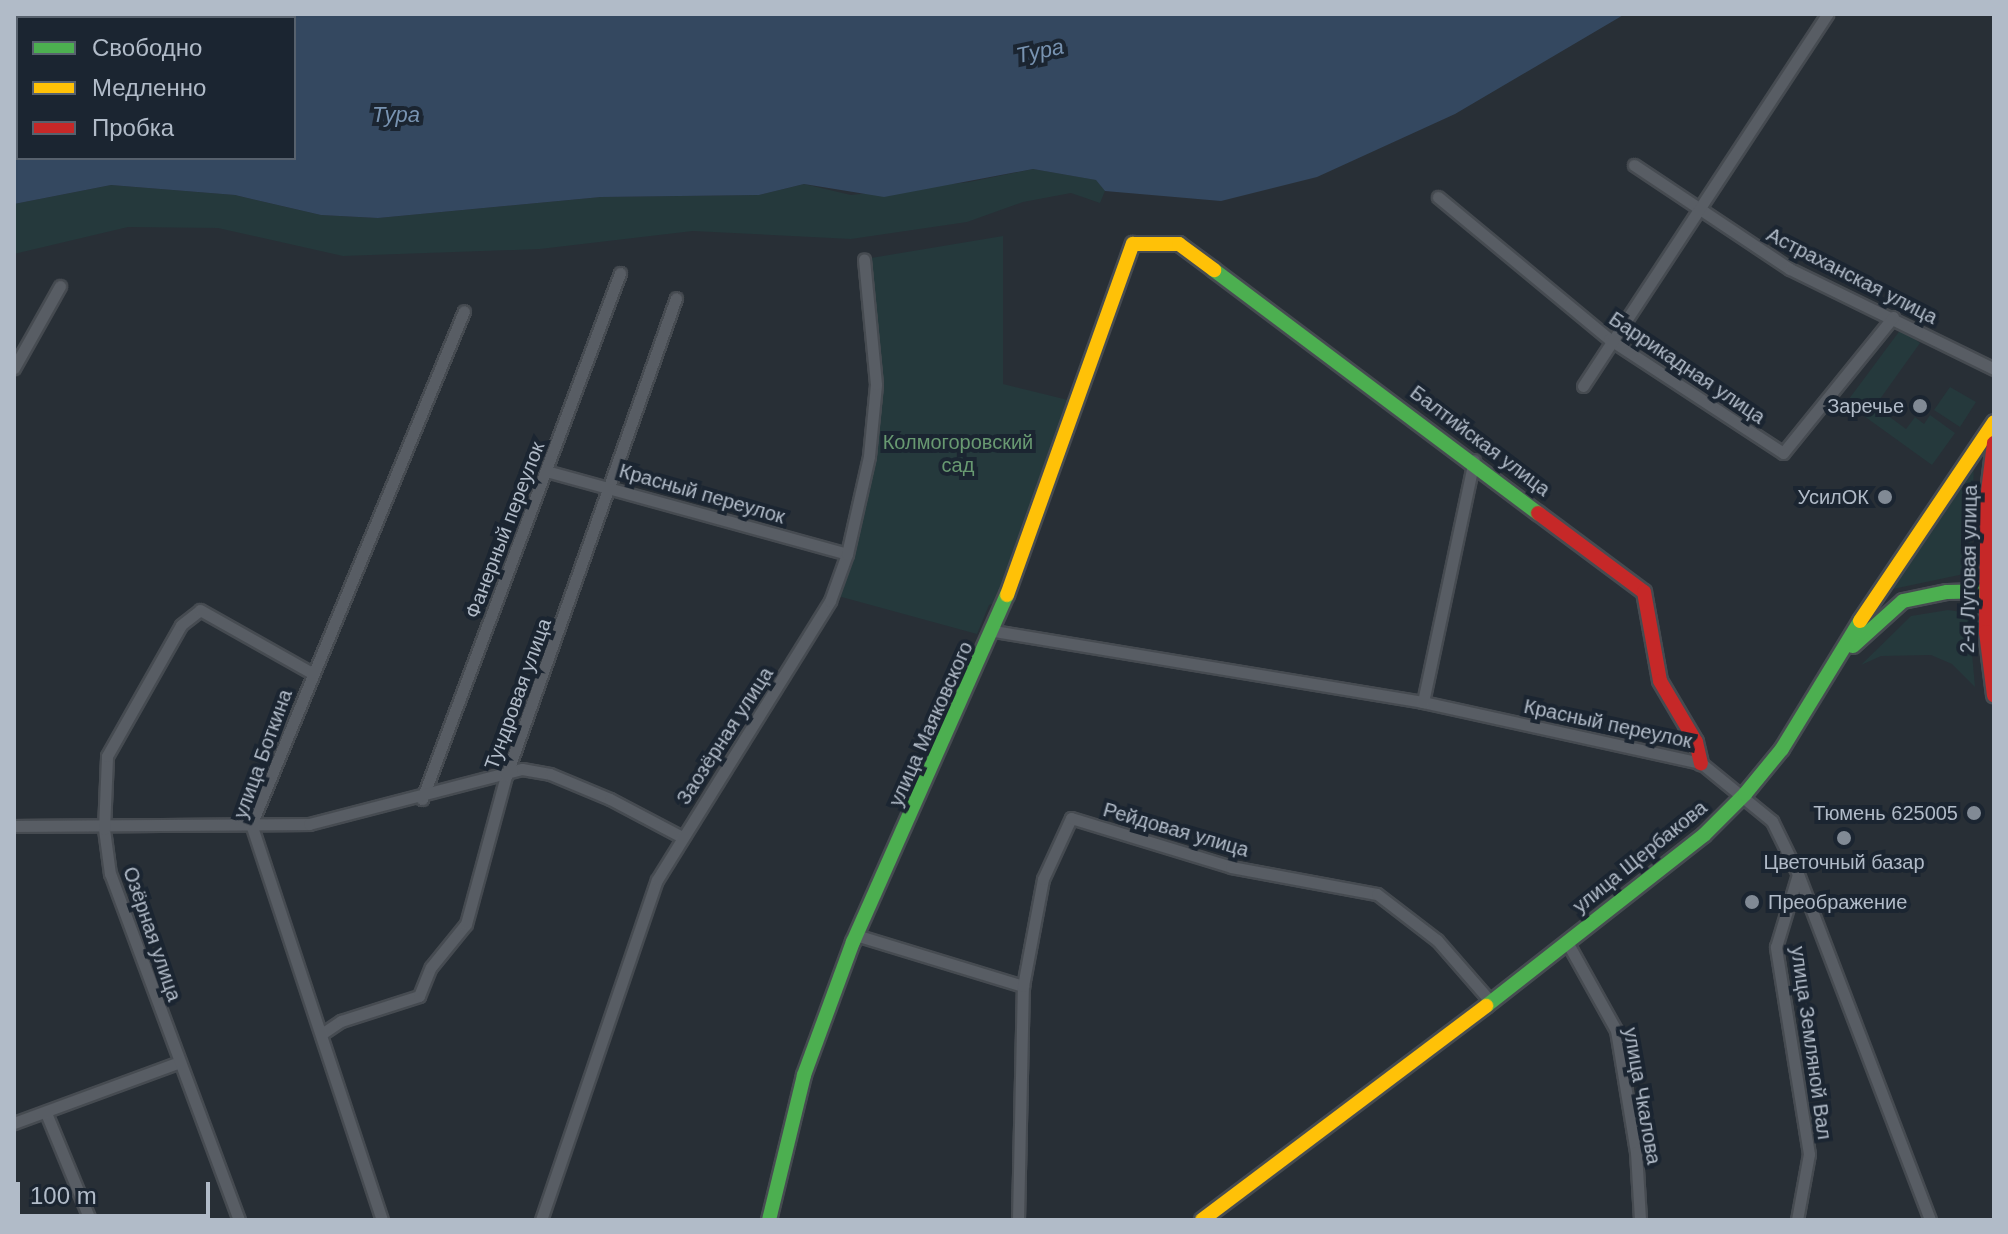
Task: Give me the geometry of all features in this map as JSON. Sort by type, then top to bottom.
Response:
[{"type":"street","points":[[1583,386],[1609,339],[1827,14]]},
{"type":"street","name":"Астраханская улица","points":[[1634,165],[1696,210],[1790,269],[1994,369]]},
{"type":"street","name":"Баррикадная улица","points":[[1438,197],[1609,339],[1783,453],[1893,317]]},
{"type":"street","name":"Балтийская улица","points":[[1133,244],[1179,244],[1474,460],[1644,592],[1660,681],[1696,742],[1701,763]]},
{"type":"street","name":"улица Маяковского","points":[[769,1220],[804,1075],[856,935],[994,631],[1133,244]]},
{"type":"street","name":"Заозёрная улица","points":[[541,1220],[636,933],[680,836],[771,702],[830,601],[847,554],[869,456],[876,384],[864,260]]},
{"type":"street","name":"Фанерный переулок","points":[[422,799],[620,273]]},
{"type":"street","points":[[14,368],[60,286]]},
{"type":"street","name":"Тундровая улица","points":[[323,1033],[341,1021],[419,996],[431,967],[461,935],[473,910],[506,776],[676,298]]},
{"type":"street","name":"улица Боткина","points":[[382,1220],[323,1033],[261,865],[251,825],[464,311]]},
{"type":"street","name":"улица Щербакова","points":[[1202,1220],[1491,1002],[1704,835],[1745,794],[1782,749],[1835,667],[1874,598],[1994,422]]},
{"type":"street","name":"2-я Луговая улица","points":[[1994,443],[1987,500],[1990,592],[1987,660],[1994,695]]},
{"type":"street","points":[[1423,702],[1474,460]]},
{"type":"street","name":"Красный переулок","points":[[546,471],[611,486],[847,554]]},
{"type":"street","points":[[1835,667],[1885,613],[1903,601],[1990,592]]},
{"type":"street","name":"Озёрная улица","points":[[239,1220],[177,1063],[110,874],[104,829],[107,756],[181,625],[200,610],[312,673]]},
{"type":"street","name":"Красный переулок","points":[[994,631],[1423,702],[1701,763],[1745,794],[1772,821],[1798,874],[1930,1220]]},
{"type":"street","points":[[14,826],[104,829],[309,824],[422,799],[522,769],[550,774],[680,836]]},
{"type":"street","name":"Рейдовая улица","points":[[1018,1220],[1023,986],[1043,879],[1071,818],[1231,867],[1377,894],[1437,940],[1491,1002]]},
{"type":"street","name":"улица Земляной Вал","points":[[1797,1220],[1809,1154],[1776,947],[1798,874]]},
{"type":"street","points":[[856,935],[1023,986]]},
{"type":"street","name":"улица Чкалова","points":[[1567,942],[1616,1030],[1636,1152],[1640,1220]]},
{"type":"street","points":[[14,1123],[177,1063]]},
{"type":"street","points":[[46,1113],[90,1220]]},
{"type":"green space","points":[[1033,169],[1097,180],[1105,191],[1100,203],[1071,193],[1023,202],[967,222],[851,239],[693,231],[540,249],[343,256],[218,228],[128,227],[14,254],[14,204],[111,185],[235,195],[321,215],[378,218],[601,197],[759,195],[804,184],[851,195],[969,182]]},
{"type":"green space","name":"Колмогоровский сад","points":[[1003,236],[1003,384],[1068,400],[1068,414],[995,603],[989,605],[977,634],[838,596],[875,460],[881,384],[871,258]]},
{"type":"green space","points":[[1901,329],[1920,343],[1875,406],[1906,429],[1915,417],[1924,424],[1930,415],[1955,433],[1932,465],[1846,403]]},
{"type":"green space","points":[[1950,387],[1976,402],[1960,427],[1934,410]]},
{"type":"green space","points":[[1974,460],[1971,561],[1964,574],[1888,590]]},
{"type":"green space","points":[[1948,610],[1962,612],[1969,620],[1975,687],[1952,664],[1931,655],[1881,656],[1861,665],[1911,616]]},
{"type":"water","name":"Тура","points":[[14,14],[1625,14],[1455,114],[1317,177],[1221,201],[1105,191],[1096,180],[1033,169],[884,197],[804,184],[759,195],[601,197],[378,218],[321,215],[235,195],[111,185],[14,204]]},
{"type":"traffic: fast","points":[[1214,270],[1538,513]]},
{"type":"traffic: fast","points":[[1853,646],[1903,601],[1947,592],[1994,591]]},
{"type":"traffic: fast","points":[[769,1220],[804,1075],[853,942],[1007,595]]},
{"type":"traffic: fast","points":[[1486,1006],[1704,835],[1745,794],[1782,749],[1860,621]]},
{"type":"traffic: slow","points":[[1007,595],[1133,244],[1179,244],[1214,270]]},
{"type":"traffic: slow","points":[[1860,621],[1994,422]]},
{"type":"traffic: slow","points":[[1202,1220],[1486,1006]]},
{"type":"traffic: jam","points":[[1994,443],[1987,500],[1986,632],[1994,695]]},
{"type":"traffic: jam","points":[[1538,513],[1644,592],[1660,681],[1696,742],[1701,763]]},
{"type":"place","name":"Заречье","points":[[1920,406]]},
{"type":"place","name":"УсилОК","points":[[1885,497]]},
{"type":"place","name":"Тюмень 625005","points":[[1974,813]]},
{"type":"place","name":"Цветочный базар","points":[[1844,838]]},
{"type":"place","name":"Преображение","points":[[1752,902]]}]
